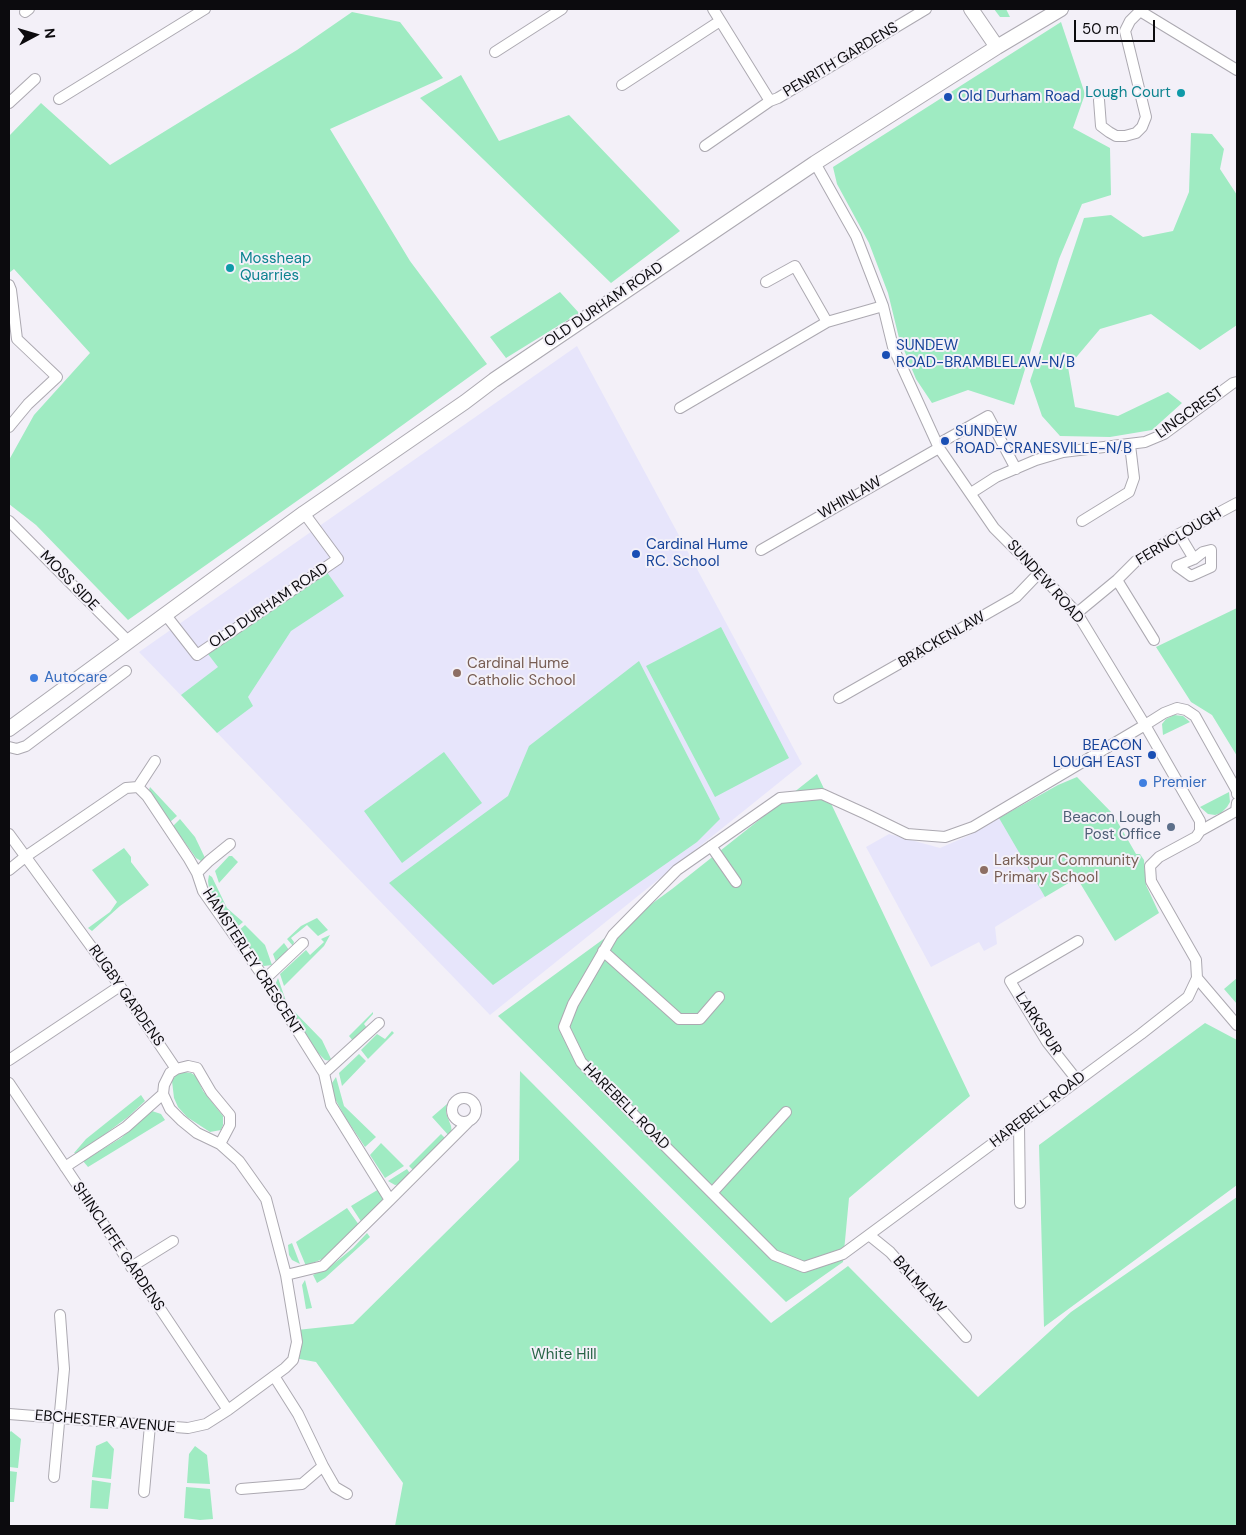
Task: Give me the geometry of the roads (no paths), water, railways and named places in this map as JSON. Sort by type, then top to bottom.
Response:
[{"type":"main road","points":[[971,9],[997,47]]},
{"type":"main road","name":"OLD DURHAM ROAD","points":[[9,729],[304,513],[494,380],[815,163],[997,47],[1061,9]]},
{"type":"street","points":[[58,99],[205,9]]},
{"type":"street","points":[[495,52],[562,9]]},
{"type":"street","name":"PENRITH GARDENS","points":[[713,9],[770,101],[926,9]]},
{"type":"street","points":[[1099,100],[1102,126],[1109,132],[1116,136],[1126,136],[1136,133],[1142,127],[1146,117],[1125,31],[1130,21],[1140,10],[1237,70]]},
{"type":"street","points":[[622,85],[720,21]]},
{"type":"street","points":[[9,103],[35,79]]},
{"type":"street","points":[[705,146],[770,101]]},
{"type":"street","name":"SUNDEW ROAD","points":[[815,163],[856,236],[883,306],[893,347],[939,446],[994,528],[1077,613],[1145,725],[1200,821],[1200,831]]},
{"type":"street","points":[[766,282],[795,266],[827,322]]},
{"type":"street","points":[[9,285],[17,339],[57,377],[28,404],[9,427]]},
{"type":"street","points":[[680,408],[827,322],[883,306]]},
{"type":"street","name":"LINGCREST","points":[[971,492],[1016,468],[1063,452],[1145,442],[1164,434],[1233,383],[1237,382]]},
{"type":"street","name":"WHINLAW","points":[[761,550],[988,416],[1016,468]]},
{"type":"street","points":[[1082,521],[1129,492],[1134,478],[1130,445]]},
{"type":"street","name":"FERNCLOUGH","points":[[1077,613],[1117,580],[1136,560],[1179,534],[1237,503]]},
{"type":"street","name":"OLD DURHAM ROAD","points":[[165,614],[197,655],[338,559],[304,513]]},
{"type":"street","name":"MOSS SIDE","points":[[9,521],[129,642]]},
{"type":"street","points":[[1179,534],[1194,559]]},
{"type":"street","name":"BRACKENLAW","points":[[839,698],[1016,597],[1039,573]]},
{"type":"street","points":[[1117,580],[1154,640]]},
{"type":"street","points":[[9,747],[17,749],[26,746],[126,671]]},
{"type":"street","name":"HAREBELL ROAD","points":[[1197,978],[1188,997],[1141,1034],[869,1235],[843,1254],[804,1267],[774,1255],[581,1062],[564,1028],[573,1004],[612,935],[677,870],[780,798],[822,794],[907,834],[945,837],[973,827],[1164,713],[1177,708],[1186,710],[1195,716],[1237,794]]},
{"type":"street","points":[[9,870],[126,788],[138,787],[156,761]]},
{"type":"street","name":"HAMSTERLEY CRESCENT","points":[[138,787],[147,796],[198,873],[203,892],[265,979],[324,1074],[331,1105],[390,1200]]},
{"type":"street","points":[[1237,803],[1236,811],[1200,831],[1196,837],[1159,857],[1150,866],[1152,882],[1196,960],[1197,978],[1237,1025]]},
{"type":"street","name":"RUGBY GARDENS","points":[[9,834],[120,986],[176,1068]]},
{"type":"street","points":[[198,873],[209,861],[230,844]]},
{"type":"street","points":[[711,846],[736,882]]},
{"type":"street","name":"LARKSPUR","points":[[1077,1080],[1047,1042],[1010,981],[1078,941]]},
{"type":"street","points":[[265,979],[303,943]]},
{"type":"street","points":[[603,952],[679,1019],[700,1019],[719,997]]},
{"type":"street","points":[[9,1060],[120,986]]},
{"type":"street","points":[[324,1074],[379,1023]]},
{"type":"street","points":[[220,1144],[230,1125],[230,1115],[211,1092],[197,1068],[188,1066],[176,1068],[170,1073],[164,1085],[163,1094],[170,1109],[198,1133],[220,1144],[239,1161],[266,1199],[286,1275],[322,1266],[468,1122]]},
{"type":"street","name":"SHINCLIFFE GARDENS","points":[[9,1084],[228,1410]]},
{"type":"street","points":[[65,1167],[115,1135],[163,1094]]},
{"type":"street","points":[[712,1193],[786,1112]]},
{"type":"street","points":[[1019,1124],[1020,1203]]},
{"type":"street","name":"BALMLAW","points":[[869,1235],[890,1252],[966,1337]]},
{"type":"street","points":[[131,1267],[174,1241]]},
{"type":"street","name":"EBCHESTER AVENUE","points":[[9,1414],[188,1428],[206,1424],[286,1368],[293,1360],[297,1342],[286,1275]]},
{"type":"street","points":[[54,1477],[64,1369],[60,1314]]},
{"type":"street","points":[[274,1376],[298,1414],[335,1487],[348,1494]]},
{"type":"street","points":[[144,1492],[150,1425]]},
{"type":"street","points":[[241,1489],[302,1484],[323,1466]]},
{"type":"place","name":"Lough Court","points":[[1181,93]]},
{"type":"place","name":"Old Durham Road","points":[[948,97]]},
{"type":"place","name":"Mossheap Quarries","points":[[230,268]]},
{"type":"place","name":"SUNDEW ROAD-BRAMBLELAW-N/B","points":[[886,355]]},
{"type":"place","name":"SUNDEW ROAD-CRANESVILLE-N/B","points":[[945,441]]},
{"type":"place","name":"Cardinal Hume RC. School","points":[[636,554]]},
{"type":"place","name":"Cardinal Hume Catholic School","points":[[457,673]]},
{"type":"place","name":"Autocare","points":[[34,678]]},
{"type":"place","name":"BEACON LOUGH EAST","points":[[1152,755]]},
{"type":"place","name":"Premier","points":[[1143,783]]},
{"type":"place","name":"Beacon Lough Post Office","points":[[1171,827]]},
{"type":"place","name":"Larkspur Community Primary School","points":[[984,870]]},
{"type":"park label","name":"White Hill","points":[[564,1355]]}]
